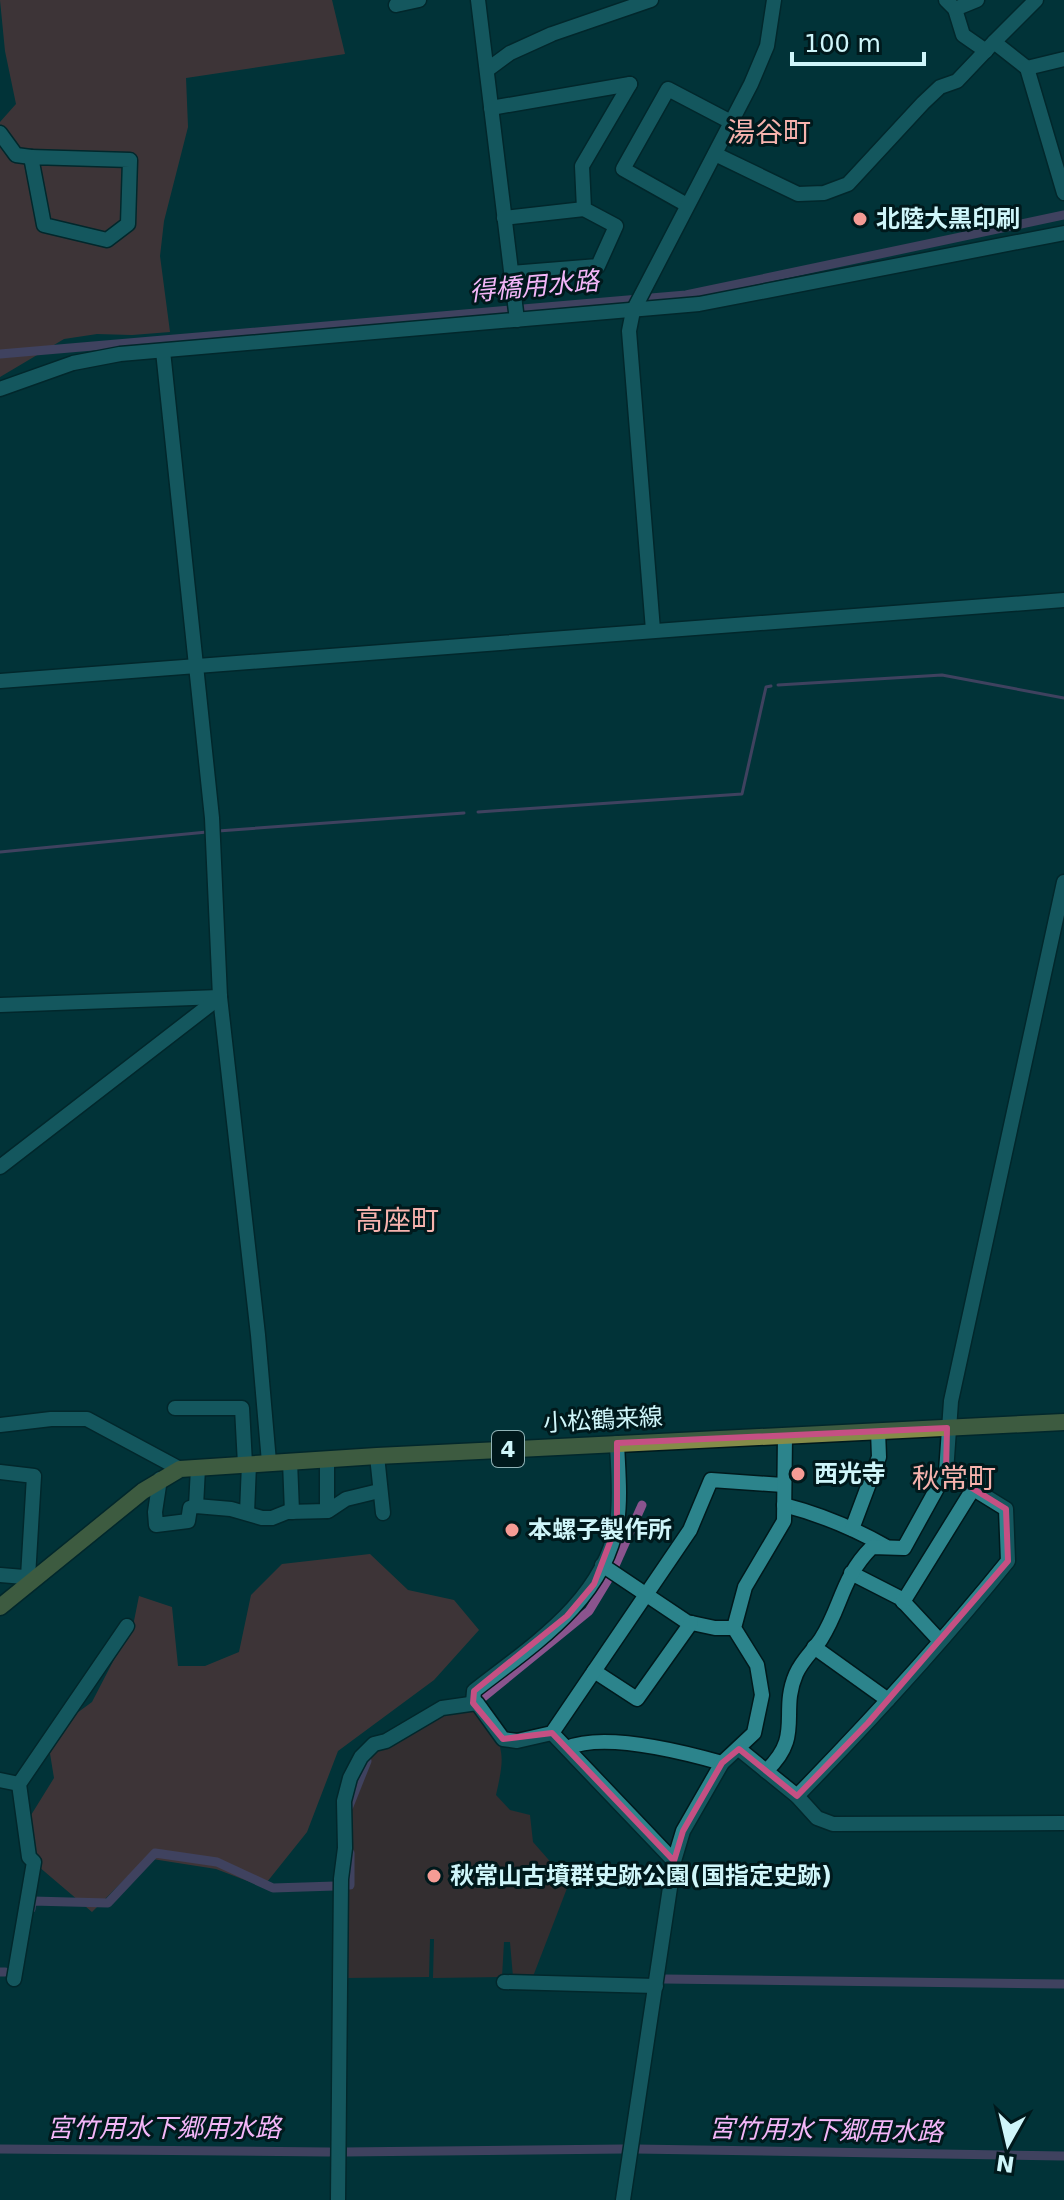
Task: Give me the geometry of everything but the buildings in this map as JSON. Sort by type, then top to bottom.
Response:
[{"type":"main road","name":"小松鶴来線","points":[[0,1607],[33,1577],[160,1479],[180,1469],[617,1443],[1064,1422]]},
{"type":"street","points":[[396,5],[419,0]]},
{"type":"street","points":[[478,0],[516,313]]},
{"type":"street","points":[[487,70],[510,53],[552,34],[651,0]]},
{"type":"street","points":[[653,630],[629,331],[637,303],[751,84],[767,46],[774,0]]},
{"type":"street","points":[[977,0],[951,5],[963,35],[990,46],[1027,68],[1064,193]]},
{"type":"street","points":[[715,154],[798,194],[824,193],[848,184],[931,95],[940,87],[957,81],[1036,0]]},
{"type":"street","points":[[1027,68],[1064,59]]},
{"type":"street","points":[[491,108],[630,84],[582,166],[584,209]]},
{"type":"street","points":[[687,205],[623,169],[668,89],[731,122]]},
{"type":"street","points":[[0,133],[16,155],[130,160],[128,224],[107,240],[44,225],[31,157]]},
{"type":"street","points":[[504,218],[584,209],[616,226],[598,266],[511,273]]},
{"type":"street","points":[[0,389],[73,363],[120,354],[516,313],[637,303],[699,304],[1064,233]]},
{"type":"street","points":[[163,351],[212,818],[220,997],[269,1462]]},
{"type":"street","points":[[0,681],[1064,600]]},
{"type":"street","points":[[766,1771],[781,1758],[790,1732],[790,1693],[796,1673],[822,1638],[857,1562],[872,1547],[904,1548],[946,1472],[947,1428],[964,1341],[1064,882]]},
{"type":"street","points":[[0,1005],[220,997]]},
{"type":"street","points":[[0,1167],[220,997]]},
{"type":"street","points":[[175,1408],[242,1408],[247,1513]]},
{"type":"street","points":[[0,1425],[51,1419],[87,1419],[180,1469]]},
{"type":"street","points":[[852,1529],[879,1457],[878,1431]]},
{"type":"street","points":[[623,2200],[674,1861],[683,1831],[722,1763],[754,1733],[762,1695],[757,1665],[734,1628],[745,1587],[784,1521],[785,1436]]},
{"type":"street","points":[[473,1703],[474,1691],[567,1616],[594,1584],[617,1524],[617,1443]]},
{"type":"street","points":[[377,1456],[383,1513]]},
{"type":"street","points":[[327,1459],[327,1511]]},
{"type":"street","points":[[290,1461],[292,1512]]},
{"type":"street","points":[[196,1506],[198,1468]]},
{"type":"street","points":[[0,1472],[34,1476],[33,1577],[0,1575]]},
{"type":"street","points":[[797,1796],[888,1700],[1008,1561],[1006,1509],[946,1472]]},
{"type":"street","points":[[160,1479],[156,1525],[188,1521],[190,1508],[196,1506],[231,1509],[272,1518],[292,1512],[327,1511],[346,1499],[379,1491]]},
{"type":"street","points":[[338,2200],[344,1801],[350,1778],[361,1757],[374,1744],[386,1741],[442,1708],[473,1703],[477,1703],[503,1739],[517,1741],[552,1733],[690,1530],[711,1480],[783,1485]]},
{"type":"street","points":[[903,1602],[973,1489]]},
{"type":"street","points":[[784,1505],[811,1512],[889,1548]]},
{"type":"street","points":[[602,1565],[691,1623],[734,1628]]},
{"type":"street","points":[[851,1573],[903,1602],[940,1641]]},
{"type":"street","points":[[594,1671],[637,1699],[691,1623]]},
{"type":"street","points":[[14,1979],[34,1862],[29,1857],[19,1784],[127,1626]]},
{"type":"street","points":[[814,1647],[888,1700]]},
{"type":"street","points":[[552,1733],[674,1861]]},
{"type":"street","points":[[567,1748],[580,1742],[604,1741],[688,1753],[722,1763]]},
{"type":"street","points":[[739,1749],[797,1796],[817,1818],[833,1824],[1064,1823]]},
{"type":"street","points":[[0,1780],[19,1784]]},
{"type":"street","points":[[504,1982],[656,1986]]},
{"type":"highlighted area","points":[[947,1428],[946,1472],[1006,1509],[1008,1561],[868,1723],[797,1796],[739,1749],[722,1763],[683,1831],[674,1861],[552,1733],[503,1739],[473,1703],[474,1691],[567,1616],[594,1584],[617,1524],[617,1443]]},
{"type":"shaded area","points":[[0,0],[332,0],[345,54],[186,78],[188,127],[164,221],[160,256],[170,332],[97,334],[64,339],[0,377],[0,122],[16,104],[5,51]]},
{"type":"shaded area","points":[[370,1554],[408,1590],[454,1600],[479,1630],[434,1680],[338,1751],[307,1832],[263,1887],[216,1869],[146,1858],[92,1912],[38,1866],[28,1820],[54,1778],[47,1735],[92,1702],[134,1621],[139,1596],[172,1607],[178,1666],[205,1666],[239,1652],[251,1595],[282,1564]]},
{"type":"shaded area","points":[[475,1707],[497,1739],[502,1756],[496,1795],[510,1810],[530,1815],[533,1842],[569,1883],[532,1979],[513,1977],[510,1942],[504,1942],[502,1977],[433,1978],[434,1939],[430,1939],[429,1977],[346,1978],[350,1804],[357,1773],[376,1750],[439,1711]]},
{"type":"waterway","name":"得橋用水路","points":[[0,354],[686,295],[1064,215]]},
{"type":"waterway","points":[[778,685],[942,675],[1064,698]]},
{"type":"waterway","points":[[478,812],[742,794],[766,687],[771,686]]},
{"type":"waterway","points":[[218,831],[464,813]]},
{"type":"waterway","points":[[0,852],[207,832]]},
{"type":"waterway","points":[[614,1568],[642,1505]]},
{"type":"waterway","points":[[481,1699],[589,1611],[609,1578]]},
{"type":"waterway","points":[[349,1806],[367,1761]]},
{"type":"waterway","points":[[31,1909],[32,1901],[108,1903],[155,1853],[217,1862],[273,1888],[335,1886]]},
{"type":"waterway","points":[[350,1853],[350,1885]]},
{"type":"waterway","points":[[0,1972],[5,1972]]},
{"type":"waterway","points":[[664,1979],[1064,1984]]},
{"type":"waterway","name":"宮竹用水下郷用水路","points":[[0,2149],[329,2152]]},
{"type":"waterway","name":"宮竹用水下郷用水路","points":[[343,2152],[624,2149]]},
{"type":"waterway","name":"宮竹用水下郷用水路","points":[[636,2149],[1064,2156]]},
{"type":"place","name":"北陸大黒印刷","points":[[860,219]]},
{"type":"place","name":"西光寺","points":[[798,1474]]},
{"type":"place","name":"本螺子製作所","points":[[512,1530]]},
{"type":"place","name":"秋常山古墳群史跡公園(国指定史跡)","points":[[434,1876]]},
{"type":"district","name":"湯谷町","points":[[769,132]]},
{"type":"district","name":"高座町","points":[[397,1220]]},
{"type":"district","name":"秋常町","points":[[954,1478]]}]
